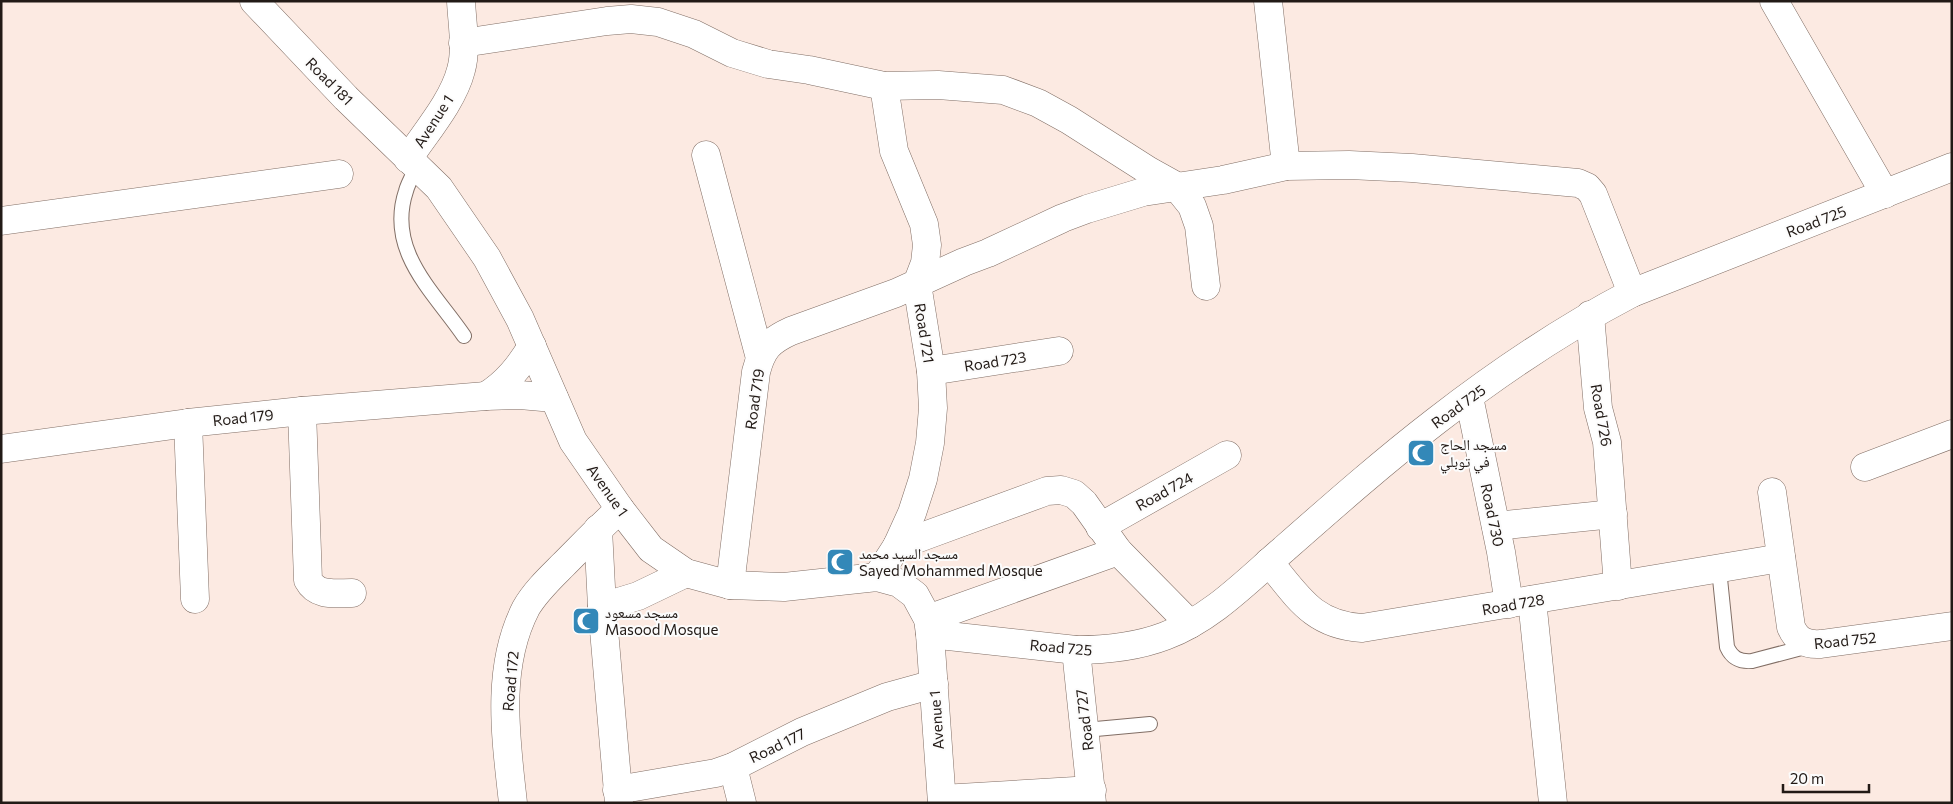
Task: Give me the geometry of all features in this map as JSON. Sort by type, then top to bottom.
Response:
[{"type":"street","name":"Road 181","points":[[254,1],[315,67],[413,163]]},
{"type":"street","name":"Avenue 1","points":[[460,1],[463,43],[462,69],[453,92],[413,163],[439,188],[487,258],[532,346],[573,440],[620,510],[651,549],[686,573],[730,585],[784,586],[877,577],[899,583],[915,595],[929,626],[942,801]]},
{"type":"street","points":[[1268,1],[1286,166]]},
{"type":"street","points":[[1774,1],[1885,194]]},
{"type":"street","points":[[463,43],[589,23],[631,19],[658,22],[694,34],[732,53],[768,64],[809,70],[884,86],[938,85],[1003,90],[1038,103],[1069,120],[1176,186],[1192,206],[1199,226],[1206,286]]},
{"type":"street","name":"Road 721","points":[[877,577],[897,546],[912,513],[923,479],[930,443],[933,408],[931,371],[917,284],[925,263],[927,245],[924,224],[894,151],[884,86]]},
{"type":"street","points":[[706,155],[760,358]]},
{"type":"street","name":"Road 719","points":[[730,585],[756,372],[760,358],[767,346],[778,337],[877,301],[1087,209],[1143,192],[1223,180],[1286,166],[1349,165],[1412,168],[1578,182],[1594,194],[1632,293]]},
{"type":"street","name":"Road 725","points":[[929,626],[955,635],[1076,650],[1098,650],[1130,646],[1165,636],[1190,624],[1221,604],[1436,421],[1542,344],[1590,315],[1632,293],[1952,167]]},
{"type":"street","points":[[1,222],[339,174]]},
{"type":"street","name":"Road 726","points":[[1590,315],[1598,408],[1607,442],[1618,586]]},
{"type":"street","points":[[486,396],[512,375],[532,346]]},
{"type":"street","name":"Road 723","points":[[931,371],[1059,350]]},
{"type":"street","name":"Road 179","points":[[1,450],[188,423],[302,411],[486,396],[520,395],[554,398]]},
{"type":"street","name":"Road 730","points":[[1469,398],[1496,526],[1520,602],[1553,803]]},
{"type":"street","points":[[302,411],[308,580],[312,587],[318,591],[352,593]]},
{"type":"street","points":[[188,423],[195,598]]},
{"type":"street","points":[[1865,467],[1952,434]]},
{"type":"street","name":"Road 724","points":[[1100,527],[1227,455]]},
{"type":"street","points":[[897,546],[1047,491],[1061,490],[1074,494],[1084,503],[1118,551],[1190,624]]},
{"type":"street","name":"Road 752","points":[[1772,492],[1791,627],[1799,640],[1813,645],[1952,626]]},
{"type":"street","name":"Road 172","points":[[513,803],[505,699],[508,668],[515,637],[527,608],[546,582],[598,529],[620,510]]},
{"type":"street","points":[[1496,526],[1613,514]]},
{"type":"street","points":[[598,529],[602,607],[618,796]]},
{"type":"street","points":[[929,626],[1118,551]]},
{"type":"street","name":"Road 728","points":[[1269,562],[1308,608],[1327,620],[1347,627],[1377,626],[1781,558]]},
{"type":"street","points":[[602,607],[638,596],[686,573]]},
{"type":"street","name":"Road 727","points":[[942,801],[1092,797],[1076,650]]},
{"type":"street","name":"Road 177","points":[[618,796],[733,767],[802,732],[887,697],[934,684]]},
{"type":"street","points":[[733,767],[742,803]]},
{"type":"lane","points":[[413,163],[405,192],[401,219],[405,247],[416,272],[464,336]]},
{"type":"lane","points":[[1719,569],[1726,647],[1736,659],[1744,662],[1752,661],[1813,645]]},
{"type":"lane","points":[[1085,730],[1150,724]]},
{"type":"place","name":"مسجد الحاج في توبلي","points":[[1421,453]]},
{"type":"place","name":"مسجد السيد محمد Sayed Mohammed Mosque","points":[[840,562]]},
{"type":"place","name":"مسجد مسعود Masood Mosque","points":[[586,621]]}]
